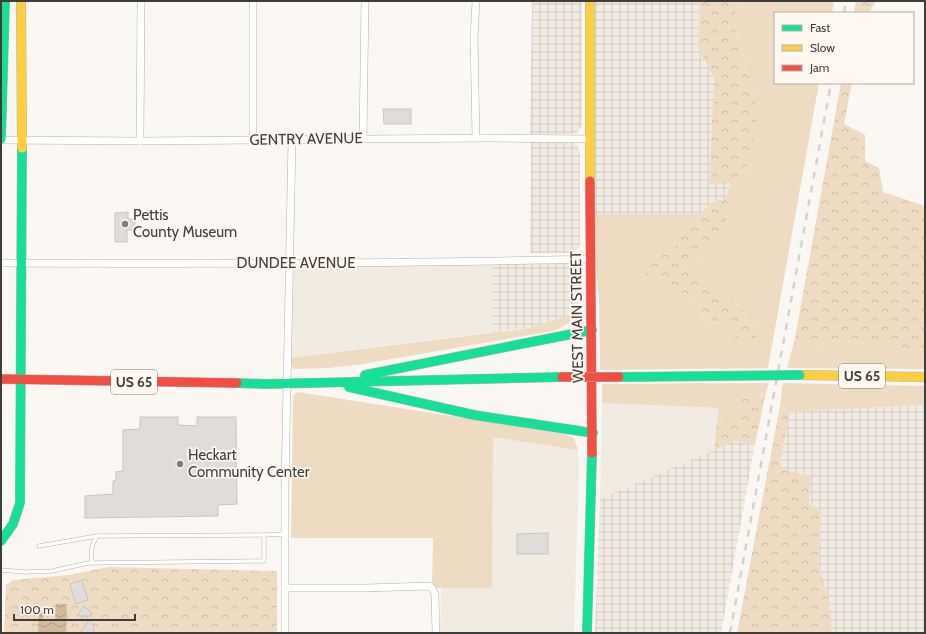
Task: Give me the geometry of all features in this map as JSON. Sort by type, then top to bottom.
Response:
[{"type":"main road","points":[[1,140],[5,1]]},
{"type":"main road","points":[[1,541],[13,524],[20,503],[22,140],[21,1]]},
{"type":"main road","name":"WEST MAIN STREET","points":[[587,633],[593,433],[590,259],[590,1]]},
{"type":"main road","points":[[330,382],[592,330]]},
{"type":"main road","name":"US 65","points":[[1,380],[21,379],[287,384],[562,377],[800,375],[925,377]]},
{"type":"main road","points":[[330,382],[474,415],[593,433]]},
{"type":"street","points":[[140,142],[141,1]]},
{"type":"street","points":[[253,1],[253,140]]},
{"type":"street","points":[[363,139],[365,1]]},
{"type":"street","points":[[476,1],[476,138]]},
{"type":"street","name":"GENTRY AVENUE","points":[[1,140],[140,142],[476,138],[590,139]]},
{"type":"street","points":[[285,633],[287,384],[292,140]]},
{"type":"street","name":"DUNDEE AVENUE","points":[[1,263],[289,264],[590,259]]},
{"type":"street","points":[[285,588],[427,586],[432,588],[435,594],[436,633]]},
{"type":"lane","points":[[38,546],[97,536],[285,534]]},
{"type":"lane","points":[[1,570],[25,572],[52,571],[92,563],[264,561],[264,535]]},
{"type":"lane","points":[[92,563],[92,543],[97,536]]},
{"type":"shaded area","points":[[532,1],[582,1],[582,125],[578,132],[571,134],[530,134]]},
{"type":"shaded area","points":[[594,1],[699,1],[698,48],[714,79],[709,185],[730,183],[726,198],[709,203],[701,214],[595,214]]},
{"type":"shaded area","points":[[531,142],[573,143],[578,147],[580,154],[580,246],[576,251],[570,253],[530,253]]},
{"type":"shaded area","points":[[493,262],[493,332],[291,358],[293,269],[299,265]]},
{"type":"shaded area","points":[[493,262],[576,263],[580,267],[579,303],[577,313],[529,328],[493,332]]},
{"type":"shaded area","points":[[602,403],[718,408],[714,450],[600,499]]},
{"type":"shaded area","points":[[925,405],[925,633],[832,633],[830,604],[818,561],[822,509],[809,504],[779,469],[790,412]]},
{"type":"shaded area","points":[[493,436],[578,450],[579,470],[574,633],[440,633],[441,588],[492,588]]},
{"type":"shaded area","points":[[735,441],[755,444],[721,633],[595,633],[600,499]]},
{"type":"green space","points":[[699,1],[737,1],[734,23],[742,57],[754,90],[757,122],[746,169],[730,183],[709,185],[714,79],[698,48]]},
{"type":"green space","points":[[737,1],[834,1],[832,12],[774,12],[774,84],[819,84],[768,368],[600,370],[599,297],[596,269],[595,214],[701,214],[694,224],[675,239],[674,254],[654,256],[674,291],[695,296],[705,319],[727,327],[742,345],[757,336],[742,308],[687,271],[703,251],[729,211],[726,198],[730,183],[746,169],[754,90],[742,57],[734,23]]},
{"type":"green space","points":[[856,1],[876,1],[870,12],[854,12]]},
{"type":"green space","points":[[841,84],[852,84],[844,124],[865,135],[865,161],[879,168],[883,192],[925,206],[924,351],[839,339],[816,345],[800,343],[795,338]]},
{"type":"green space","points":[[726,198],[729,210],[724,224],[687,271],[742,308],[757,336],[742,345],[727,327],[705,319],[695,296],[674,291],[649,279],[642,266],[654,256],[674,254],[675,239],[694,224],[709,203]]},
{"type":"green space","points":[[577,313],[566,324],[553,331],[357,365],[294,369],[291,365],[291,358],[529,328]]},
{"type":"green space","points":[[925,325],[925,369],[787,368],[795,338],[800,343],[815,345],[839,339],[923,351]]},
{"type":"green space","points":[[769,383],[765,396],[742,398],[737,417],[717,421],[718,408],[602,403],[602,384]]},
{"type":"green space","points":[[783,383],[925,386],[925,405],[790,412],[780,406]]},
{"type":"green space","points":[[298,392],[565,434],[574,438],[578,450],[493,437],[492,588],[432,588],[433,538],[291,538],[293,400],[294,394]]},
{"type":"green space","points":[[765,396],[755,444],[735,441],[714,450],[717,421],[737,417],[742,398]]},
{"type":"green space","points":[[780,406],[790,412],[779,469],[811,476],[809,504],[822,509],[818,561],[830,604],[832,633],[737,633]]},
{"type":"green space","points":[[109,567],[277,571],[277,633],[4,633],[6,585],[13,580],[68,575]]},
{"type":"water","points":[[56,604],[67,604],[66,633],[38,633],[39,611],[43,611],[43,620],[55,620]]},
{"type":"building","points":[[383,109],[411,109],[411,124],[384,124]]},
{"type":"building","name":"Pettis County Museum","points":[[128,212],[128,219],[135,219],[135,230],[127,230],[127,242],[115,242],[115,213]]},
{"type":"building","name":"Heckart Community Center","points":[[140,417],[178,417],[178,425],[197,426],[197,417],[236,417],[237,504],[218,505],[218,516],[85,518],[85,496],[113,494],[113,481],[116,480],[116,472],[123,471],[123,430],[140,429]]},
{"type":"building","points":[[548,533],[548,554],[517,554],[517,534]]},
{"type":"building","points":[[82,580],[88,600],[76,604],[70,584]]},
{"type":"building","points":[[84,606],[90,611],[92,616],[77,616]]},
{"type":"building","points":[[89,620],[94,627],[94,633],[80,633]]},
{"type":"railway","points":[[844,12],[846,1]]},
{"type":"railway","points":[[730,633],[831,84]]},
{"type":"traffic: fast","points":[[1,139],[5,1]]},
{"type":"traffic: fast","points":[[1,541],[13,524],[20,503],[22,148]]},
{"type":"traffic: fast","points":[[365,375],[592,330]]},
{"type":"traffic: fast","points":[[716,376],[800,375]]},
{"type":"traffic: fast","points":[[619,377],[716,376]]},
{"type":"traffic: fast","points":[[237,383],[266,384],[562,377]]},
{"type":"traffic: fast","points":[[349,387],[474,415],[593,433]]},
{"type":"traffic: fast","points":[[587,633],[592,453]]},
{"type":"traffic: slow","points":[[21,1],[22,148]]},
{"type":"traffic: slow","points":[[590,1],[590,181]]},
{"type":"traffic: slow","points":[[800,375],[925,377]]},
{"type":"traffic: jam","points":[[590,181],[592,453]]},
{"type":"traffic: jam","points":[[562,377],[619,377]]},
{"type":"traffic: jam","points":[[1,379],[237,383]]},
{"type":"place","name":"Pettis County Museum","points":[[125,224]]},
{"type":"place","name":"Heckart Community Center","points":[[180,464]]}]
